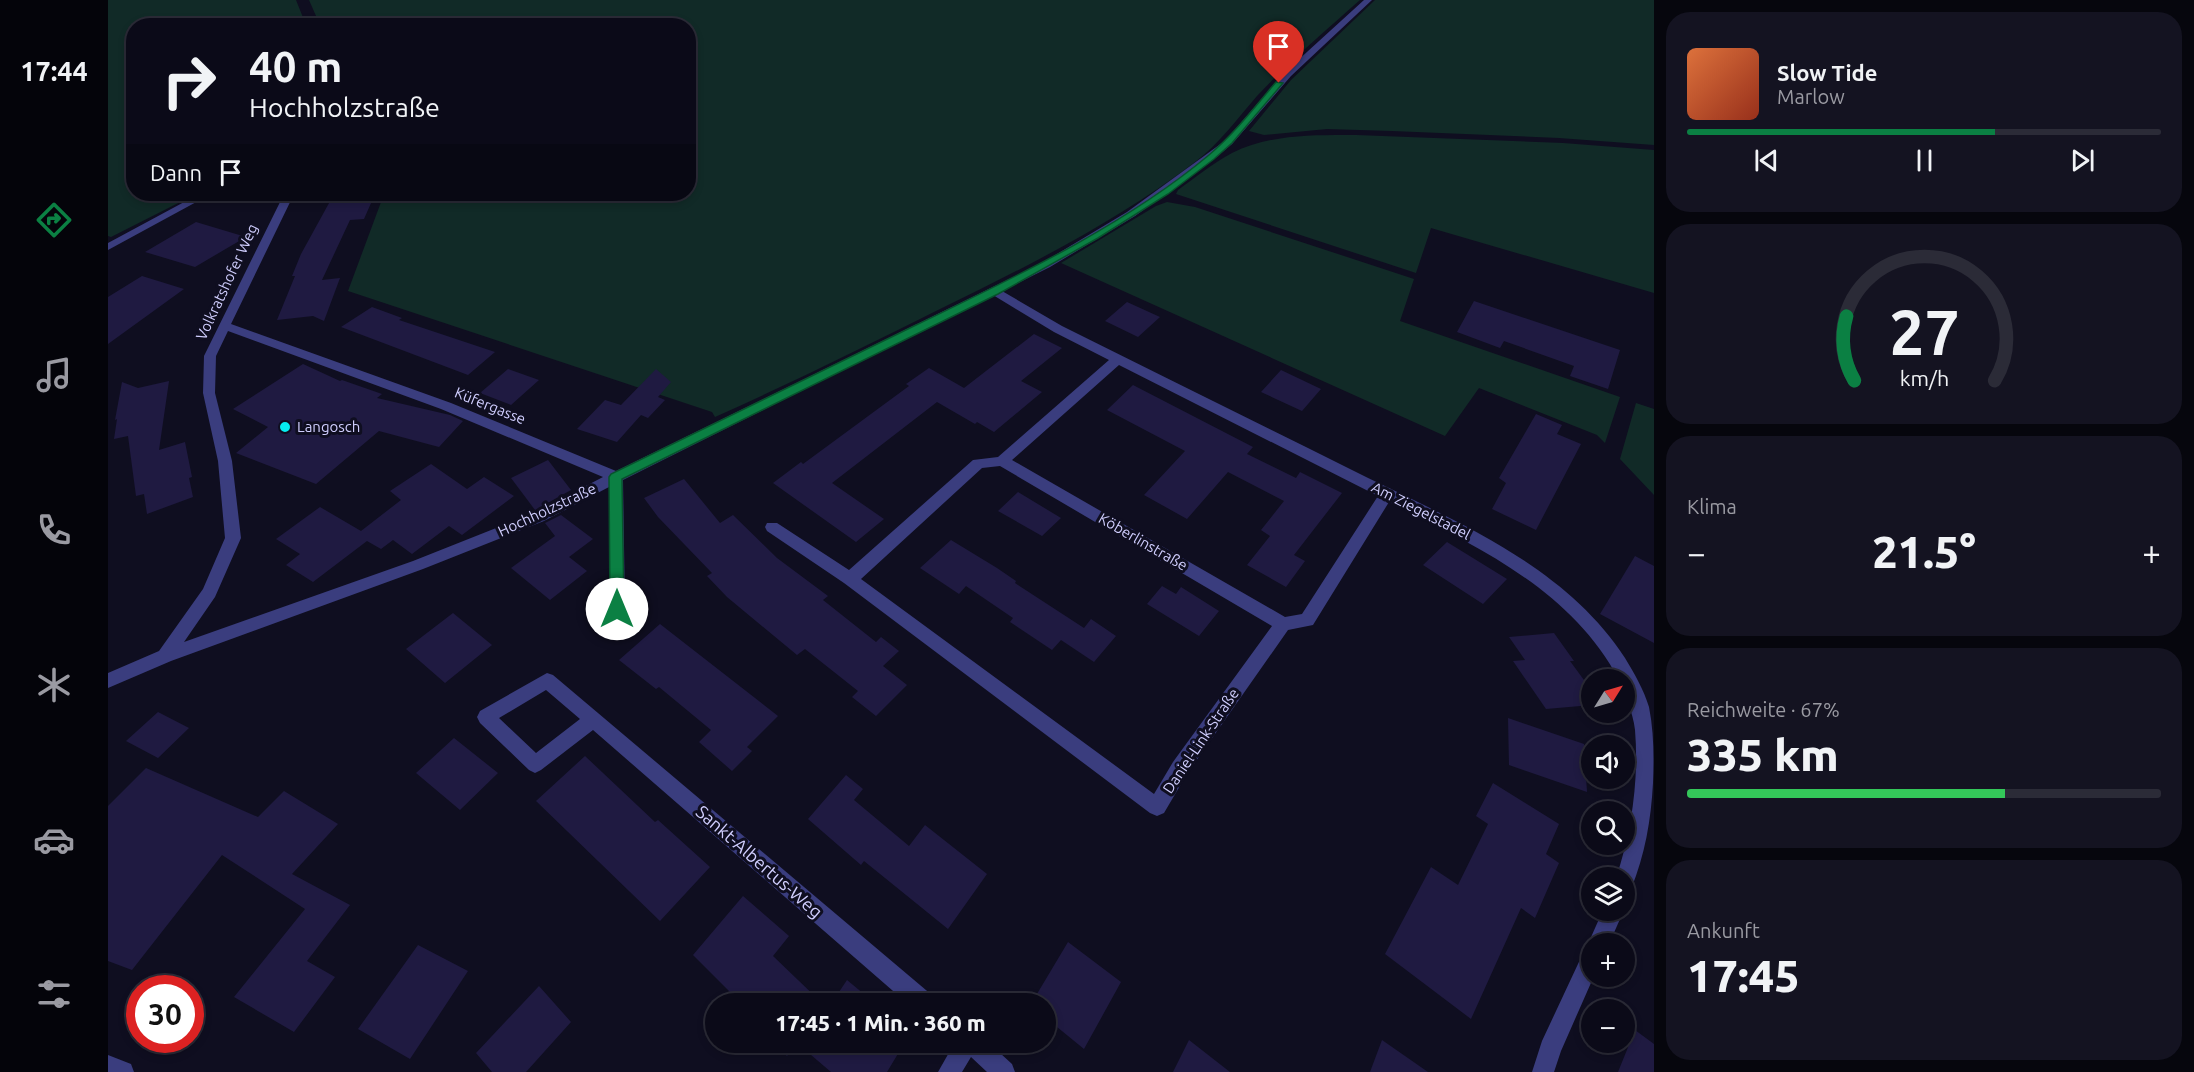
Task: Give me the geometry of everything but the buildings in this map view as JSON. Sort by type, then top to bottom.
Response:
[{"type":"street","name":"Hochholzstraße","points":[[108,681],[165,656],[418,565],[540,517],[615,477],[994,291],[1095,236],[1195,171],[1229,142],[1270,93],[1308,54],[1368,0]]},
{"type":"street","points":[[108,247],[193,201]]},
{"type":"street","name":"Volkratshofer Weg","points":[[165,656],[209,592],[233,538],[225,461],[209,393],[210,356],[285,201]]},
{"type":"street","name":"Am Ziegelstadel","points":[[994,291],[1058,330],[1165,381],[1216,410],[1387,493],[1504,555],[1568,599],[1582,612],[1603,639],[1637,695],[1644,728],[1642,811],[1638,840],[1629,867]]},
{"type":"street","name":"Küfergasse","points":[[226,326],[446,406],[615,477]]},
{"type":"street","points":[[849,579],[978,464],[1002,461],[1118,358]]},
{"type":"street","name":"Köberlinstraße","points":[[1002,461],[1283,624]]},
{"type":"street","points":[[615,477],[617,609]]},
{"type":"street","points":[[1283,624],[1307,620],[1387,493]]},
{"type":"street","name":"Daniel-Link-Straße","points":[[772,527],[849,579],[1157,807],[1180,768],[1283,624]]},
{"type":"street","name":"Sankt-Albertus-Weg","points":[[593,720],[535,764],[486,717],[547,680],[912,993]]},
{"type":"street","points":[[1637,695],[1654,701]]},
{"type":"street","points":[[1543,1072],[1550,1049],[1581,980]]},
{"type":"street","points":[[949,1072],[962,1053]]},
{"type":"street","points":[[982,1053],[1004,1072]]},
{"type":"street","points":[[108,1066],[123,1072]]},
{"type":"green space","points":[[108,0],[296,0],[303,18],[126,18],[126,201],[182,201],[111,237],[108,236]]},
{"type":"green space","points":[[309,0],[1360,0],[1269,83],[1204,155],[1165,184],[1103,224],[1006,276],[715,417],[712,412],[348,291],[381,201],[696,201],[696,18],[317,18]]},
{"type":"green space","points":[[1375,0],[1654,0],[1654,145],[1559,138],[1392,131],[1327,129],[1264,135],[1249,131],[1291,80]]},
{"type":"green space","points":[[1356,135],[1563,143],[1654,150],[1654,293],[1431,228],[1416,273],[1176,194],[1178,190],[1232,153],[1262,142],[1293,137]]},
{"type":"green space","points":[[1167,202],[1195,207],[1414,279],[1400,321],[1620,397],[1605,443],[1597,435],[1479,388],[1445,436],[1061,263],[1156,206]]},
{"type":"green space","points":[[1636,403],[1654,409],[1654,495],[1620,459]]},
{"type":"place","name":"Langosch","points":[[285,427]]},
{"type":"route","points":[[617,609],[615,477],[1046,265],[1095,236],[1165,192],[1211,158],[1229,142],[1279,83]]}]
